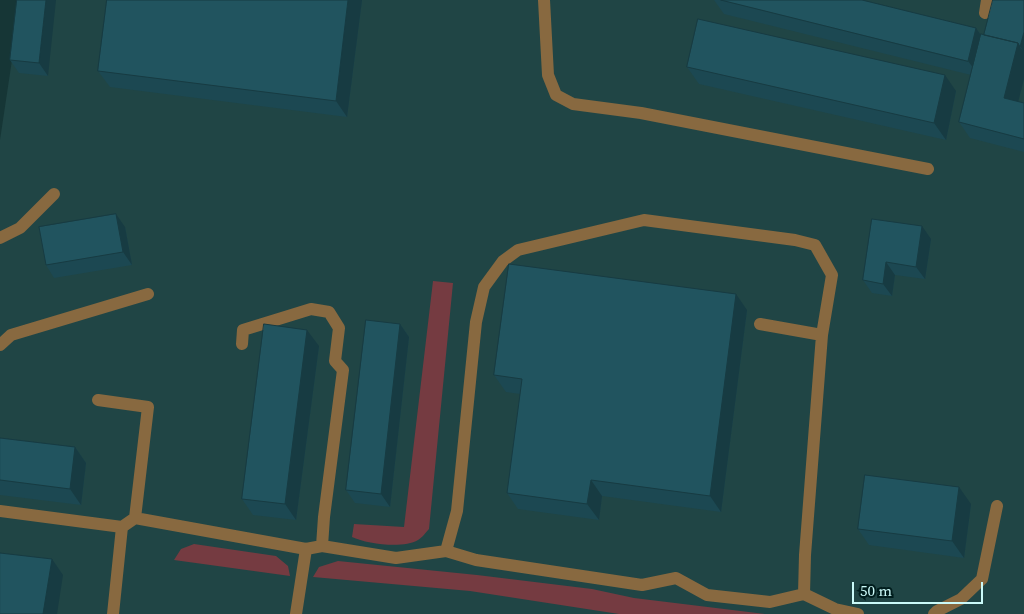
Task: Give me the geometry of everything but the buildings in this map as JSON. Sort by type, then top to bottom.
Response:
[{"type":"lane","points":[[544,0],[548,76],[556,95],[572,104],[642,113],[928,169]]},
{"type":"lane","points":[[985,13],[987,0]]},
{"type":"lane","points":[[0,238],[20,228],[54,194]]},
{"type":"lane","points":[[446,551],[457,511],[476,322],[484,288],[503,261],[518,250],[644,220],[795,240],[815,246],[832,275],[822,335],[805,555],[804,594]]},
{"type":"lane","points":[[0,346],[11,336],[148,294]]},
{"type":"lane","points":[[242,344],[243,330],[311,309],[329,312],[339,328],[336,360],[343,370],[322,546]]},
{"type":"lane","points":[[760,324],[822,335]]},
{"type":"lane","points":[[98,400],[148,408],[135,518]]},
{"type":"lane","points":[[934,614],[961,599],[982,579],[997,506]]},
{"type":"lane","points":[[0,511],[122,527],[135,518],[306,549],[322,546],[396,558],[446,551],[476,560],[642,585],[676,578],[707,595],[770,602],[804,594],[835,609],[858,614]]},
{"type":"lane","points":[[113,614],[122,527]]},
{"type":"lane","points":[[296,614],[306,549]]},
{"type":"shaded area","points":[[21,0],[1024,0],[1024,614],[0,614],[0,140]]},
{"type":"shaded area","points":[[433,281],[453,283],[429,529],[419,539],[411,543],[394,545],[359,540],[352,537],[354,524],[404,527]]},
{"type":"shaded area","points":[[194,544],[276,556],[288,566],[290,576],[174,560],[181,549]]},
{"type":"shaded area","points":[[338,561],[592,589],[634,598],[765,614],[619,614],[470,591],[313,577],[319,567]]}]
